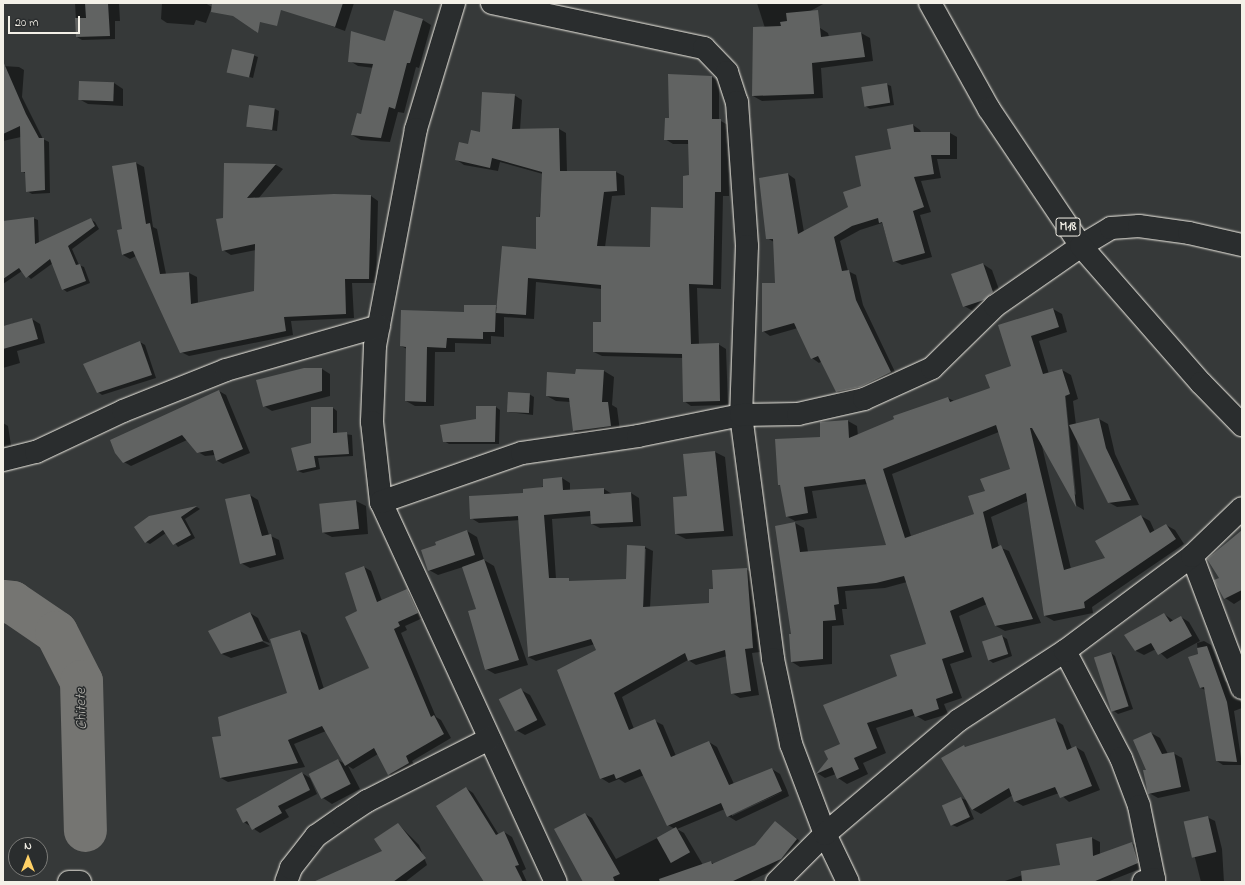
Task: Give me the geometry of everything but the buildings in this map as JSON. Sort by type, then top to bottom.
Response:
[{"type":"street","points":[[454,3],[416,129],[375,346],[372,422],[381,502],[556,882]]},
{"type":"street","points":[[492,3],[704,48],[727,72],[737,102],[747,246],[742,415],[773,659],[791,744],[825,834],[848,882]]},
{"type":"street","name":"M18","points":[[930,3],[989,109],[1081,246],[1201,383],[1242,425]]},
{"type":"street","points":[[381,502],[522,453],[638,436],[742,415],[798,414],[864,399],[932,368],[995,306],[1081,246],[1111,228],[1139,226],[1189,233],[1242,245]]},
{"type":"street","points":[[3,460],[36,452],[123,411],[226,370],[379,326]]},
{"type":"street","points":[[777,882],[825,834],[959,720],[1065,651],[1192,556],[1242,508]]},
{"type":"street","points":[[1192,556],[1242,688]]},
{"type":"street","points":[[1065,651],[1121,758],[1139,806],[1151,881]]},
{"type":"street","points":[[286,882],[291,868],[316,836],[367,801],[489,739]]},
{"type":"street","points":[[69,882],[80,882]]},
{"type":"waterway","name":"Chitete","points":[[3,601],[12,602],[56,632],[81,681],[85,830]]}]
